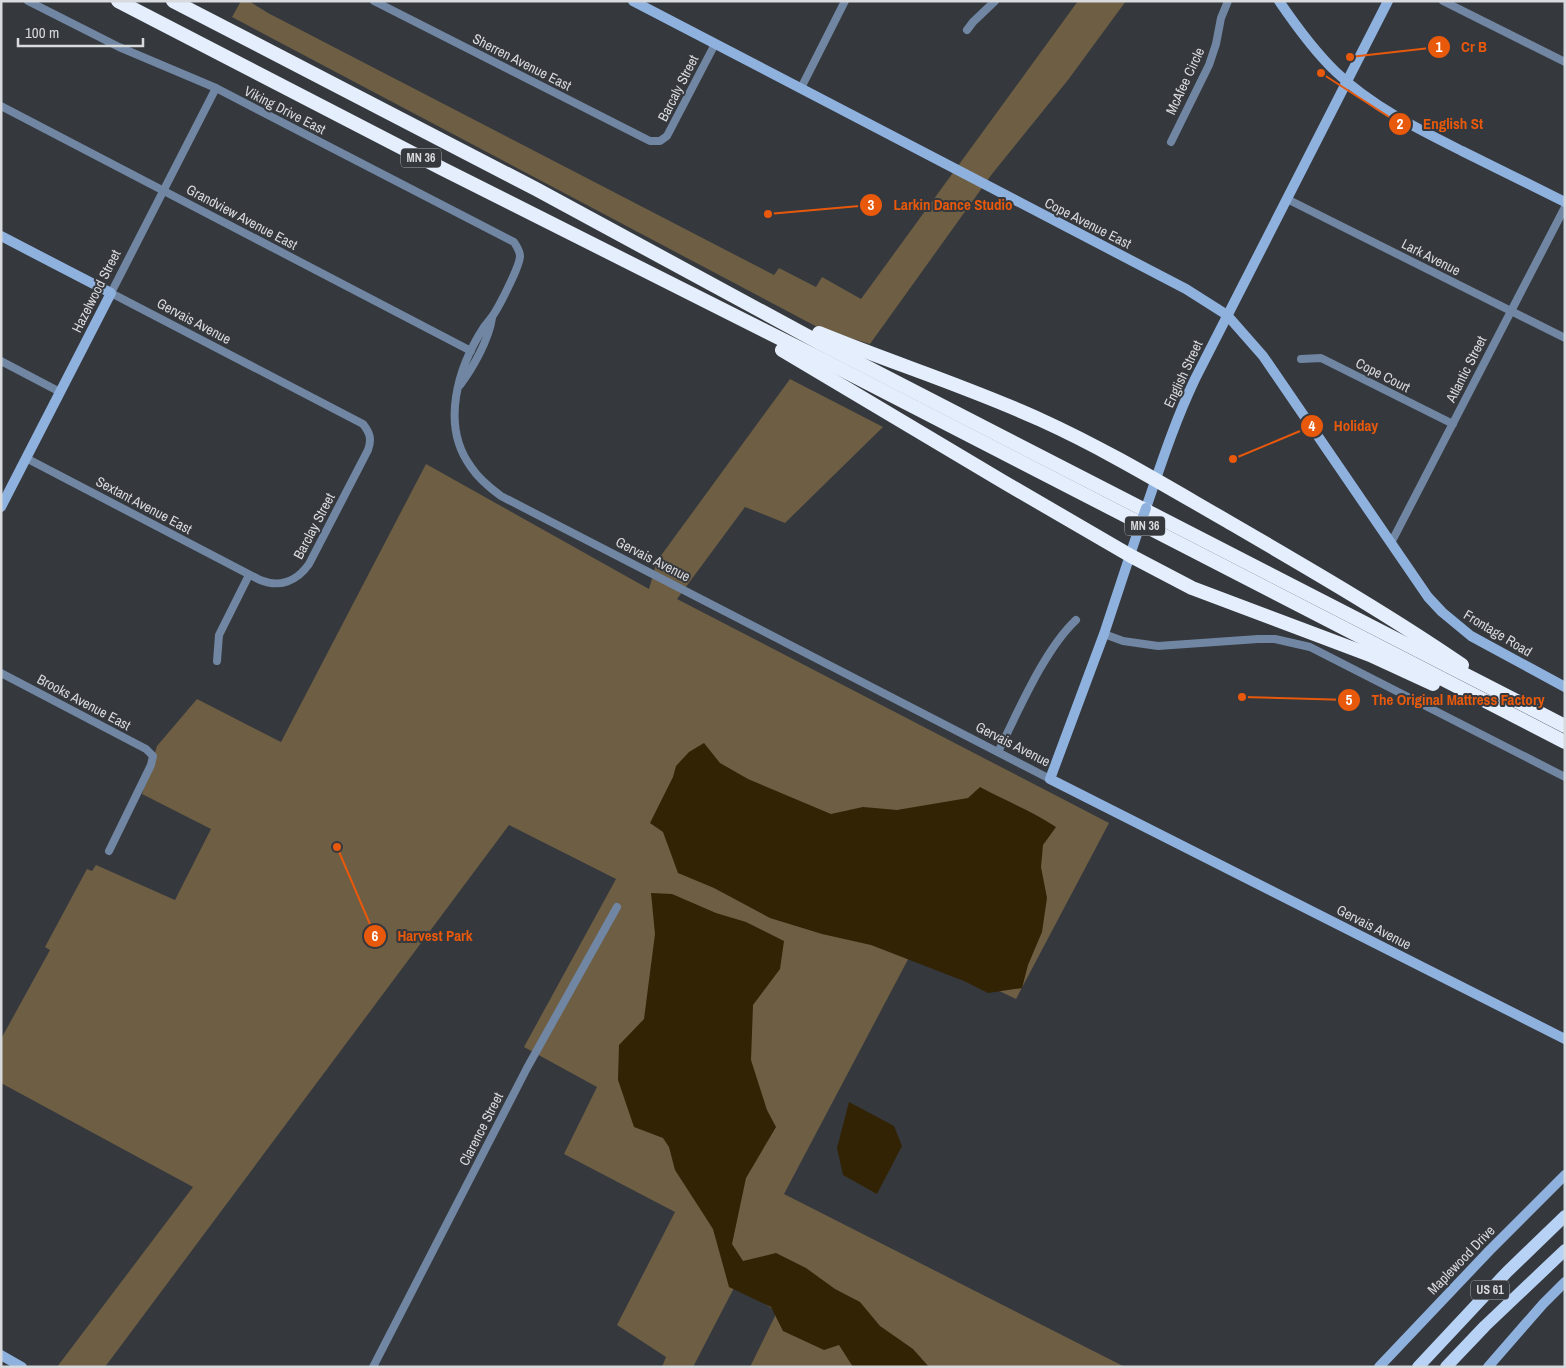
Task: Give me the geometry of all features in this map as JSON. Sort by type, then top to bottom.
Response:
[{"type":"highway","name":"MN 36","points":[[118,1],[1565,742]]},
{"type":"highway","name":"MN 36","points":[[173,1],[536,189],[820,343],[1565,726]]},
{"type":"highway","points":[[689,272],[823,334],[1026,413],[1070,434],[1153,486],[1306,568],[1426,640],[1510,697]]},
{"type":"highway","points":[[725,312],[794,357],[1131,556],[1210,596],[1370,655],[1565,742]]},
{"type":"main road","name":"US 61","points":[[1418,1367],[1508,1272],[1565,1216]]},
{"type":"main road","name":"US 61","points":[[1446,1367],[1517,1294],[1565,1250]]},
{"type":"street","name":"Viking Drive East","points":[[28,1],[119,47],[216,88],[514,242],[520,255],[518,265],[492,318]]},
{"type":"street","name":"Sherren Avenue East","points":[[374,1],[650,141],[660,141]]},
{"type":"street","name":"Cope Avenue East","points":[[633,1],[965,176],[1186,289],[1227,315],[1263,356],[1391,543]]},
{"type":"street","points":[[801,88],[845,1]]},
{"type":"street","points":[[967,30],[995,1]]},
{"type":"street","name":"McAfee Circle","points":[[1171,142],[1212,58],[1219,24],[1228,1]]},
{"type":"street","points":[[1279,1],[1312,46],[1346,81],[1400,120],[1565,202]]},
{"type":"street","name":"English Street","points":[[1050,779],[1104,634],[1153,486],[1182,407],[1388,1]]},
{"type":"street","points":[[1443,1],[1565,62]]},
{"type":"street","name":"Barcaly Street","points":[[660,141],[667,136],[715,44]]},
{"type":"street","name":"Hazelwood Street","points":[[1,507],[216,88]]},
{"type":"street","name":"Grandview Avenue East","points":[[1,106],[471,351]]},
{"type":"street","name":"Lark Avenue","points":[[1287,199],[1565,338]]},
{"type":"street","name":"Atlantic Street","points":[[1391,543],[1565,207]]},
{"type":"street","name":"Gervais Avenue","points":[[1,236],[363,424],[370,435]]},
{"type":"street","points":[[459,387],[462,370],[471,351],[484,326],[492,318]]},
{"type":"street","points":[[459,387],[468,374],[490,329],[492,318]]},
{"type":"street","name":"Cope Court","points":[[1301,359],[1322,358],[1453,424]]},
{"type":"street","points":[[1,362],[60,392]]},
{"type":"street","name":"Gervais Avenue","points":[[459,387],[454,406],[457,439],[470,467],[501,496],[1050,779],[1565,1039]]},
{"type":"street","name":"Barclay Street","points":[[249,575],[265,582],[280,584],[297,578],[304,572],[368,450],[371,442],[370,435]]},
{"type":"street","name":"Sextant Avenue East","points":[[26,458],[249,575]]},
{"type":"street","name":"Frontage Road","points":[[1391,543],[1428,597],[1457,626],[1490,647],[1565,687]]},
{"type":"street","points":[[217,661],[219,635],[249,575]]},
{"type":"street","points":[[998,752],[1040,669],[1065,630],[1076,620]]},
{"type":"street","points":[[1104,634],[1123,641],[1158,646],[1258,638],[1292,642],[1310,647],[1565,777]]},
{"type":"street","name":"Brooks Avenue East","points":[[1,673],[146,749],[153,756],[151,765],[109,851]]},
{"type":"street","name":"Clarence Street","points":[[373,1367],[527,1068],[617,906]]},
{"type":"street","name":"Maplewood Drive","points":[[1379,1367],[1489,1251],[1565,1175]]},
{"type":"street","points":[[1488,1367],[1543,1304],[1565,1282]]},
{"type":"street","points":[[1,1355],[22,1367]]},
{"type":"shaded area","points":[[241,1],[249,1],[268,13],[774,275],[779,268],[816,287],[822,277],[861,299],[1078,1],[1126,1],[1068,80],[992,174],[870,344],[821,329],[232,17]]},
{"type":"shaded area","points":[[790,379],[883,427],[785,523],[745,507],[677,599],[1109,823],[1016,999],[913,950],[784,1194],[1125,1367],[750,1367],[777,1312],[736,1284],[693,1367],[662,1367],[666,1357],[617,1325],[675,1212],[564,1154],[597,1087],[524,1047],[616,879],[509,825],[105,1367],[57,1367],[193,1187],[1,1083],[1,1039],[50,950],[45,947],[87,869],[92,871],[96,865],[175,900],[211,829],[142,794],[157,746],[197,699],[281,742],[426,464],[649,589],[657,561]]},
{"type":"shaded area","points":[[704,743],[720,763],[748,779],[831,814],[863,807],[897,810],[968,798],[980,787],[1056,827],[1043,845],[1041,867],[1047,898],[1042,932],[1028,965],[1022,988],[988,993],[964,981],[871,945],[822,934],[770,918],[714,888],[678,873],[663,832],[650,823],[673,777],[676,766],[689,752]]},
{"type":"shaded area","points":[[651,893],[672,894],[716,913],[746,922],[784,941],[780,969],[753,1005],[751,1060],[767,1110],[776,1127],[746,1178],[732,1244],[743,1261],[776,1253],[806,1268],[835,1289],[860,1302],[880,1326],[913,1349],[929,1367],[853,1367],[839,1345],[824,1350],[783,1331],[771,1307],[729,1287],[713,1229],[675,1170],[669,1147],[663,1138],[634,1127],[618,1080],[619,1045],[644,1019],[655,934]]},
{"type":"shaded area","points":[[849,1102],[894,1126],[902,1146],[877,1194],[843,1175],[837,1148]]},
{"type":"place","name":"Cr B","points":[[1350,57]]},
{"type":"place","name":"English St","points":[[1321,73]]},
{"type":"place","name":"Larkin Dance Studio","points":[[768,214]]},
{"type":"place","name":"Holiday","points":[[1233,459]]},
{"type":"place","name":"The Original Mattress Factory","points":[[1242,697]]},
{"type":"place","name":"Harvest Park","points":[[337,847]]}]
